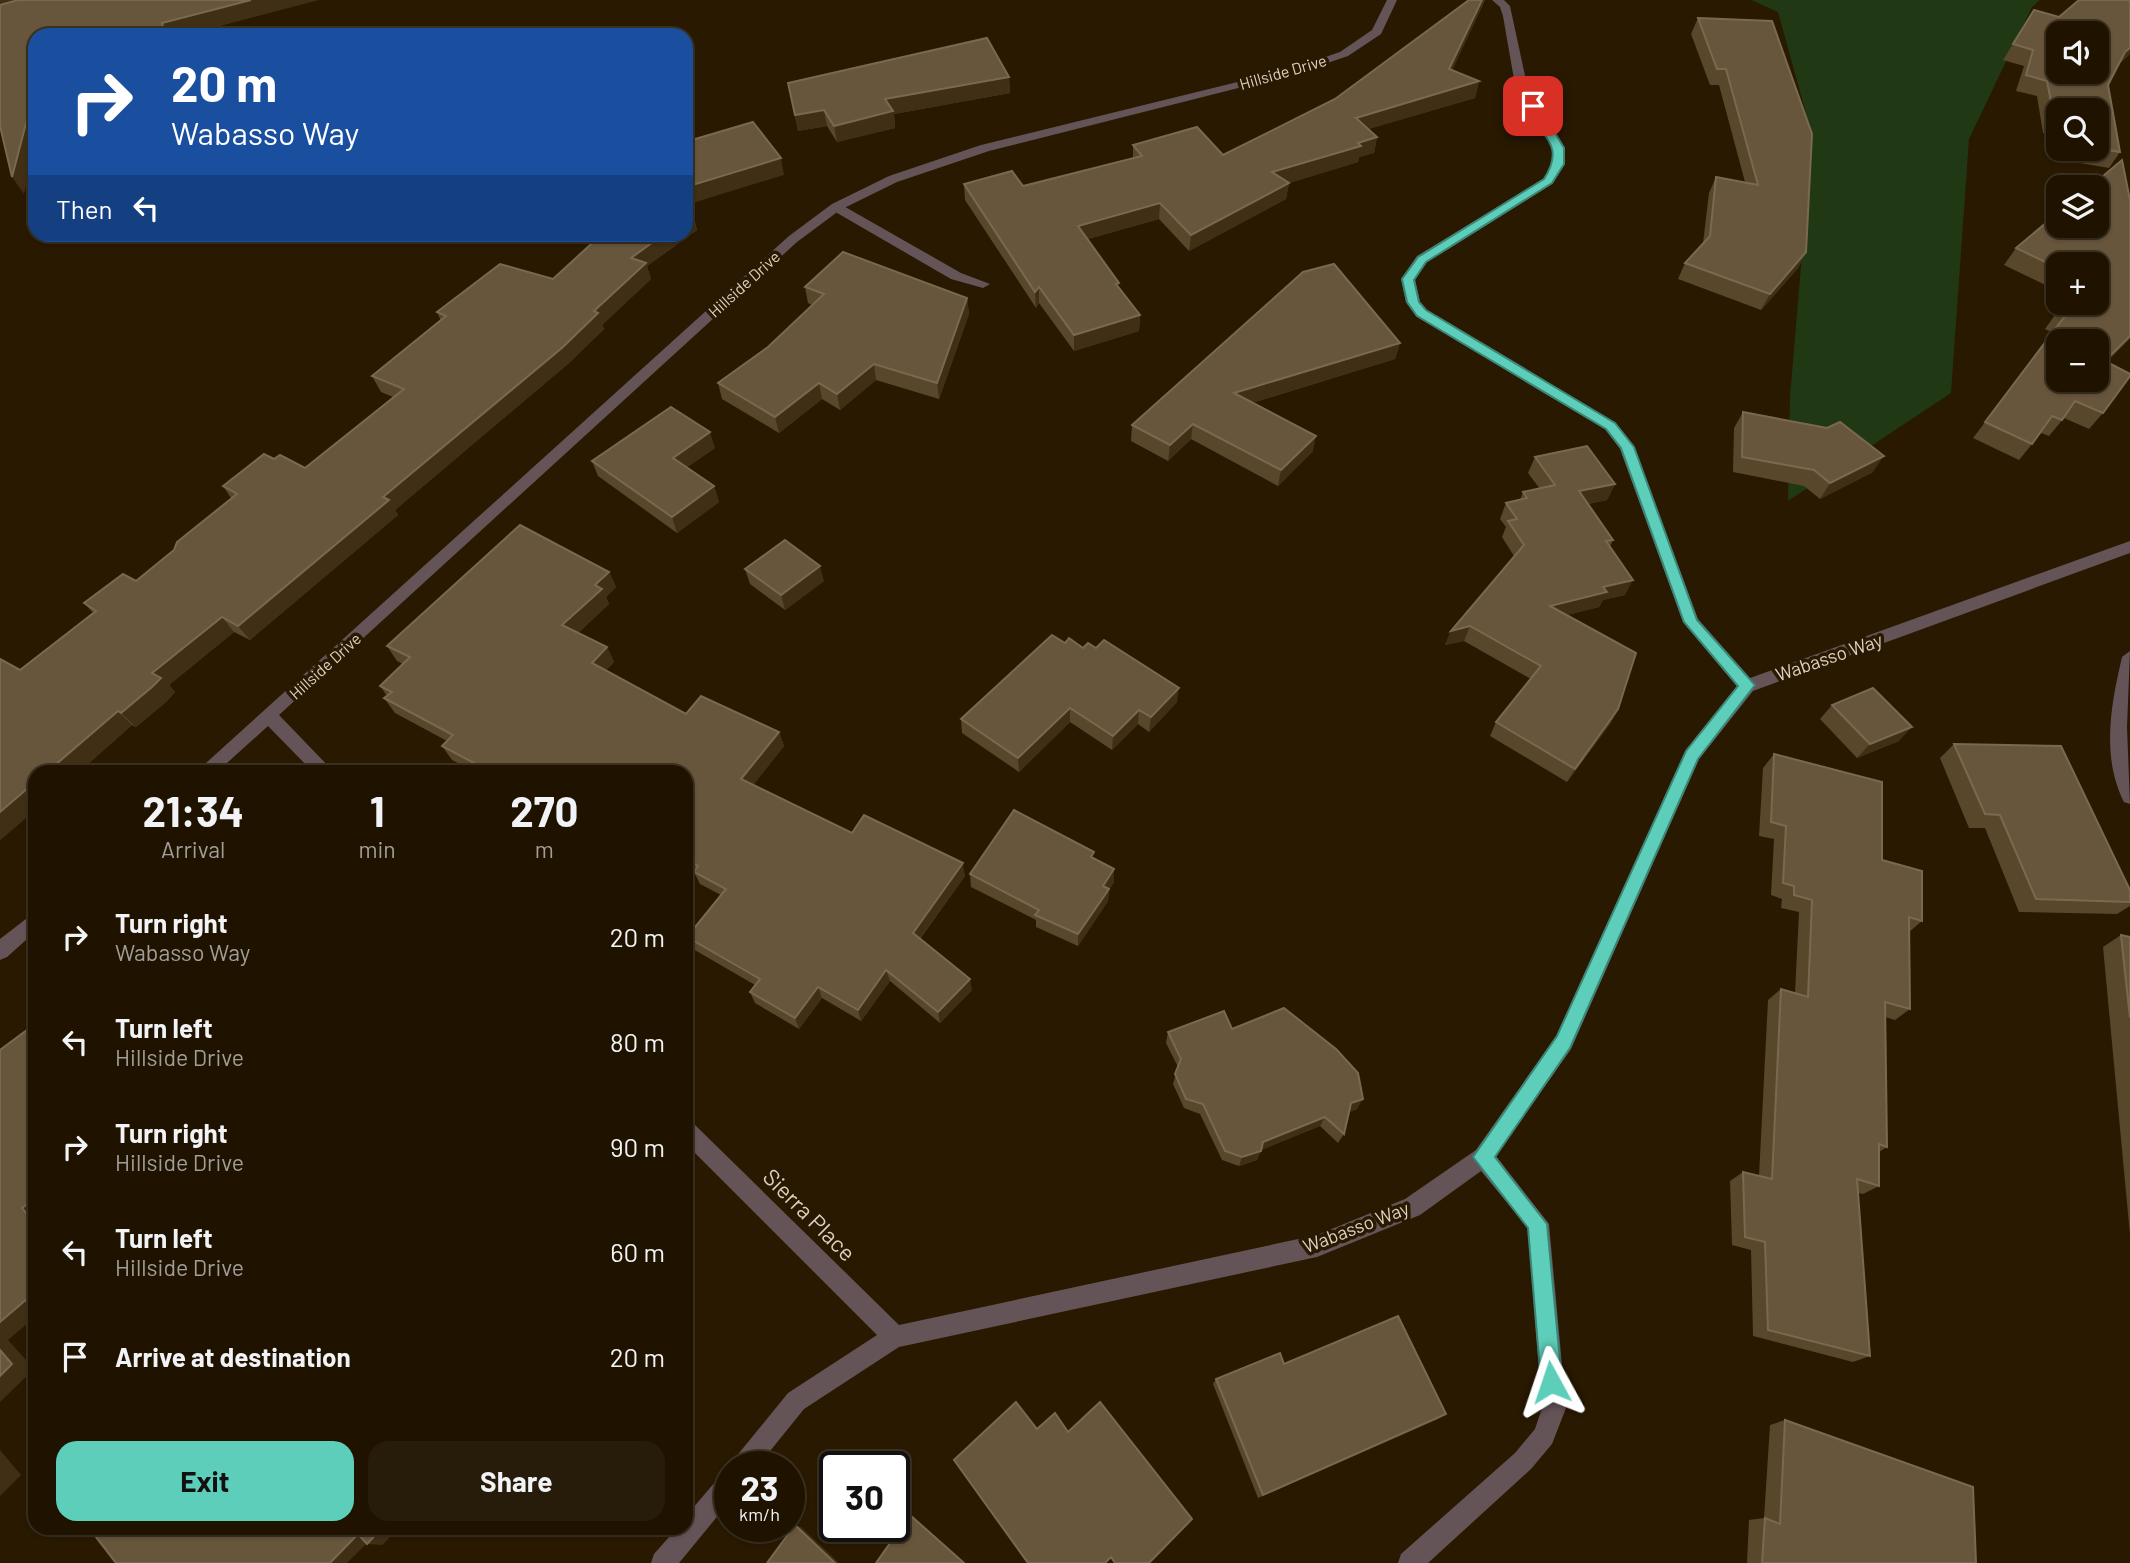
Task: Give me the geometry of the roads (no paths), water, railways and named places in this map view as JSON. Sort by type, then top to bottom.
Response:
[{"type":"street","name":"Hillside Drive","points":[[213,765],[782,248],[835,207],[892,179],[985,148],[1294,71],[1344,54],[1377,32],[1392,0]]},
{"type":"street","points":[[1497,0],[1505,6],[1508,16],[1521,85],[1559,148],[1559,164],[1548,181],[1422,260],[1408,279],[1413,302],[1421,313],[1610,426],[1627,447],[1691,622],[1747,685]]},
{"type":"street","points":[[835,207],[956,276],[983,284]]},
{"type":"street","name":"Wabasso Way","points":[[755,1451],[796,1401],[895,1337],[1317,1245],[1412,1207],[1483,1157],[1564,1042],[1692,755],[1747,685],[2130,547]]},
{"type":"street","points":[[2130,657],[2118,710],[2117,751],[2130,797]]},
{"type":"street","points":[[269,716],[319,765]]},
{"type":"street","points":[[0,951],[28,926]]},
{"type":"street","name":"Sierra Place","points":[[693,1137],[895,1337]]},
{"type":"street","points":[[1410,1563],[1523,1461],[1544,1436],[1553,1408],[1538,1224],[1483,1157]]},
{"type":"street","points":[[693,1527],[714,1501]]},
{"type":"street","points":[[663,1563],[686,1535]]}]
